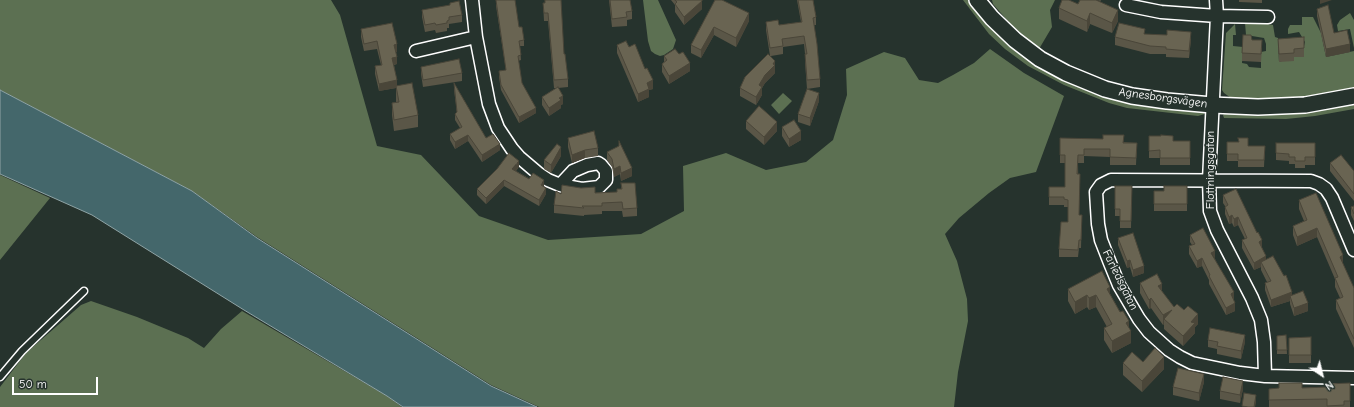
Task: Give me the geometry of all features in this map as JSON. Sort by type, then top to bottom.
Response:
[{"type":"street","points":[[472,0],[476,37],[489,103],[498,128],[519,157],[539,174],[560,185]]},
{"type":"street","name":"Agnesborgsvägen","points":[[977,0],[992,18],[1015,40],[1040,59],[1083,81],[1105,89],[1132,96],[1212,105],[1280,107],[1305,105],[1354,96]]},
{"type":"street","name":"Flottningsgatan","points":[[1216,0],[1217,16],[1209,180],[1210,211],[1220,239],[1251,296],[1261,320],[1264,342],[1265,376]]},
{"type":"street","points":[[1126,5],[1161,12],[1217,16],[1268,17]]},
{"type":"street","points":[[416,51],[476,37]]},
{"type":"street","name":"Farledsgatan","points":[[1354,250],[1332,198],[1326,189],[1319,184],[1311,182],[1111,180],[1102,185],[1096,192],[1101,240],[1119,284],[1139,319],[1149,332],[1169,350],[1192,363],[1240,373],[1265,376],[1354,378]]},
{"type":"lane","points":[[0,377],[22,351],[84,291]]},
{"type":"green space","points":[[0,0],[331,0],[340,15],[377,146],[421,155],[479,216],[548,240],[641,234],[684,211],[683,166],[726,153],[766,170],[806,162],[833,140],[847,95],[846,69],[884,52],[905,58],[919,80],[938,83],[974,63],[990,49],[1024,73],[1064,96],[1036,172],[1010,178],[959,218],[945,234],[957,261],[967,299],[968,321],[958,372],[954,407],[539,407],[491,385],[257,237],[192,191],[0,90]]},
{"type":"green space","points":[[643,0],[658,0],[676,40],[673,49],[664,55],[660,56],[651,51],[648,41]]},
{"type":"green space","points":[[963,0],[970,0],[978,12],[1044,68],[1200,110],[1205,114],[1198,116],[1127,108],[1109,103],[1064,85],[1028,66],[1005,49],[989,34]]},
{"type":"green space","points":[[992,0],[1055,0],[1050,10],[1052,27],[1039,49],[1014,28],[993,4]]},
{"type":"green space","points":[[1350,13],[1354,20],[1354,48],[1350,29],[1338,31],[1337,25],[1340,20]]},
{"type":"green space","points":[[1302,17],[1313,17],[1321,33],[1326,57],[1354,51],[1354,89],[1310,97],[1253,100],[1231,98],[1224,93],[1222,90],[1226,33],[1235,24],[1236,35],[1233,35],[1233,46],[1243,47],[1242,63],[1247,64],[1249,67],[1261,68],[1261,52],[1266,51],[1264,38],[1246,35],[1245,23],[1273,25],[1275,37],[1278,38],[1279,62],[1294,57],[1304,46],[1305,42],[1299,32],[1288,34],[1290,25],[1302,25]]},
{"type":"green space","points":[[783,93],[792,101],[779,114],[771,105]]},
{"type":"green space","points":[[1354,103],[1354,109],[1315,116],[1286,119],[1224,118],[1223,115],[1225,113]]},
{"type":"green space","points":[[0,175],[50,198],[0,260]]},
{"type":"green space","points":[[91,301],[137,317],[188,338],[204,348],[221,329],[242,311],[387,396],[402,407],[0,407],[0,387],[26,353],[81,305]]},
{"type":"water","points":[[0,90],[192,191],[257,238],[491,386],[537,407],[403,407],[92,215],[0,174]]},
{"type":"building","points":[[496,0],[515,0],[519,27],[522,27],[524,40],[519,41],[521,55],[518,56],[522,83],[536,108],[519,117],[501,85],[499,71],[506,70]]},
{"type":"building","points":[[545,0],[561,0],[564,54],[568,79],[554,80],[548,13],[544,13],[543,3],[545,3]]},
{"type":"building","points":[[610,0],[630,0],[632,11],[626,12],[627,17],[612,19]]},
{"type":"building","points":[[675,0],[702,1],[684,17],[675,4],[677,2]]},
{"type":"building","points":[[715,0],[722,0],[749,13],[736,38],[714,27],[701,50],[691,45]]},
{"type":"building","points":[[798,0],[813,0],[816,17],[813,18],[820,79],[807,80],[805,54],[807,54],[804,36],[782,39],[783,46],[770,48],[766,22],[778,20],[779,25],[802,22]]},
{"type":"building","points":[[1062,0],[1069,0],[1078,4],[1080,0],[1096,0],[1118,10],[1112,23],[1090,13],[1087,21],[1059,8]]},
{"type":"building","points":[[459,1],[462,15],[449,17],[447,23],[425,25],[422,10],[450,5],[450,3]]},
{"type":"building","points":[[1328,5],[1334,33],[1347,30],[1350,44],[1326,49],[1317,9]]},
{"type":"building","points":[[392,23],[397,44],[394,45],[397,57],[392,58],[397,80],[379,84],[375,66],[382,65],[377,41],[364,44],[361,29]]},
{"type":"building","points":[[1119,23],[1145,29],[1144,34],[1167,35],[1167,30],[1191,32],[1189,51],[1150,46],[1115,37]]},
{"type":"building","points":[[1243,35],[1251,35],[1252,40],[1262,40],[1261,54],[1242,53]]},
{"type":"building","points":[[1304,37],[1304,48],[1294,49],[1294,53],[1279,54],[1278,39]]},
{"type":"building","points":[[626,41],[629,47],[635,44],[645,69],[647,68],[653,80],[647,83],[649,89],[638,94],[617,45]]},
{"type":"building","points":[[675,49],[679,54],[683,52],[690,63],[669,76],[662,64],[667,60],[664,56]]},
{"type":"building","points":[[768,54],[775,61],[773,64],[775,65],[765,75],[759,85],[762,87],[756,97],[740,88],[745,77]]},
{"type":"building","points":[[459,59],[462,73],[423,80],[421,67]]},
{"type":"building","points":[[412,83],[418,115],[394,120],[392,103],[399,102],[396,86]]},
{"type":"building","points":[[454,83],[486,138],[493,134],[500,144],[482,155],[468,135],[455,142],[450,134],[462,127],[455,114],[457,112]]},
{"type":"building","points":[[558,87],[563,96],[559,98],[561,100],[549,108],[542,97]]},
{"type":"building","points":[[807,89],[819,93],[810,118],[798,114]]},
{"type":"building","points":[[759,106],[777,122],[764,137],[746,121]]},
{"type":"building","points":[[794,120],[801,131],[789,139],[782,127]]},
{"type":"building","points":[[594,131],[598,148],[585,150],[572,155],[568,138]]},
{"type":"building","points":[[1103,135],[1124,135],[1123,143],[1137,143],[1136,158],[1110,157],[1110,149],[1084,149],[1084,155],[1078,155],[1077,174],[1080,174],[1079,215],[1082,215],[1081,240],[1079,240],[1078,250],[1059,249],[1061,222],[1068,222],[1068,200],[1064,199],[1064,197],[1049,197],[1049,187],[1065,187],[1065,155],[1060,155],[1060,138],[1103,139]]},
{"type":"building","points":[[1149,136],[1173,136],[1173,141],[1190,141],[1190,158],[1160,158],[1160,150],[1149,151]]},
{"type":"building","points":[[1238,138],[1248,138],[1248,146],[1265,146],[1264,160],[1238,160],[1238,154],[1227,154],[1227,142],[1239,142]]},
{"type":"building","points":[[619,141],[632,168],[621,173],[620,166],[614,169],[612,159],[607,152],[619,146]]},
{"type":"building","points":[[1276,143],[1315,143],[1315,157],[1305,157],[1305,161],[1295,161],[1295,157],[1289,157],[1289,154],[1276,153]]},
{"type":"building","points":[[557,144],[561,147],[551,165],[544,160]]},
{"type":"building","points":[[509,153],[519,161],[512,169],[529,179],[533,173],[544,180],[541,185],[546,188],[539,200],[504,180],[486,198],[477,189],[497,169]]},
{"type":"building","points":[[1341,155],[1354,171],[1354,194],[1330,163]]},
{"type":"building","points":[[621,183],[635,183],[637,208],[623,209],[622,202],[602,203],[602,206],[582,206],[584,208],[554,205],[556,191],[561,194],[562,185],[581,188],[595,187],[595,193],[617,192],[617,189],[622,189]]},
{"type":"building","points":[[1115,186],[1132,186],[1131,221],[1120,221],[1120,209],[1115,209]]},
{"type":"building","points":[[1164,186],[1187,186],[1187,204],[1154,204],[1154,191],[1164,191]]},
{"type":"building","points":[[1236,189],[1257,233],[1258,232],[1262,240],[1259,242],[1266,256],[1254,263],[1242,240],[1247,238],[1238,217],[1234,219],[1232,215],[1229,217],[1225,207],[1228,205],[1223,195]]},
{"type":"building","points":[[1316,193],[1343,255],[1340,257],[1354,288],[1354,339],[1336,300],[1343,297],[1335,278],[1338,277],[1317,228],[1297,237],[1293,226],[1307,220],[1299,200]]},
{"type":"building","points":[[1354,206],[1354,214],[1351,207]]},
{"type":"building","points":[[1203,228],[1215,251],[1211,253],[1234,292],[1231,294],[1235,303],[1226,308],[1209,276],[1210,275],[1202,258],[1197,261],[1189,246],[1195,244],[1190,235]]},
{"type":"building","points":[[1133,233],[1144,266],[1133,270],[1130,260],[1127,261],[1118,238]]},
{"type":"building","points":[[1273,256],[1284,276],[1286,275],[1292,292],[1271,300],[1265,283],[1271,281],[1261,262]]},
{"type":"building","points":[[1102,271],[1110,287],[1107,289],[1120,312],[1123,311],[1129,321],[1126,323],[1131,331],[1112,341],[1104,328],[1112,324],[1096,295],[1089,298],[1087,295],[1075,302],[1068,289]]},
{"type":"building","points":[[1157,274],[1162,284],[1158,286],[1174,307],[1177,304],[1184,310],[1188,306],[1198,314],[1191,322],[1195,323],[1183,336],[1164,319],[1172,310],[1163,315],[1151,298],[1149,300],[1140,283]]},
{"type":"building","points":[[1303,291],[1308,303],[1294,308],[1290,296]]},
{"type":"building","points":[[1210,328],[1245,335],[1241,351],[1217,346],[1218,342],[1208,340]]},
{"type":"building","points":[[1286,335],[1287,350],[1277,350],[1277,336]]},
{"type":"building","points":[[1311,337],[1311,355],[1289,355],[1289,338]]},
{"type":"building","points":[[1155,348],[1164,357],[1142,381],[1123,363],[1132,352],[1143,362]]},
{"type":"building","points":[[1178,368],[1204,374],[1199,393],[1173,387]]},
{"type":"building","points":[[1223,377],[1243,381],[1240,395],[1220,391]]},
{"type":"building","points":[[1279,383],[1302,383],[1302,388],[1327,387],[1327,384],[1350,383],[1350,401],[1344,401],[1344,405],[1327,406],[1327,399],[1269,400],[1269,389],[1279,388]]},
{"type":"building","points":[[1244,393],[1256,395],[1254,407],[1242,406]]}]
